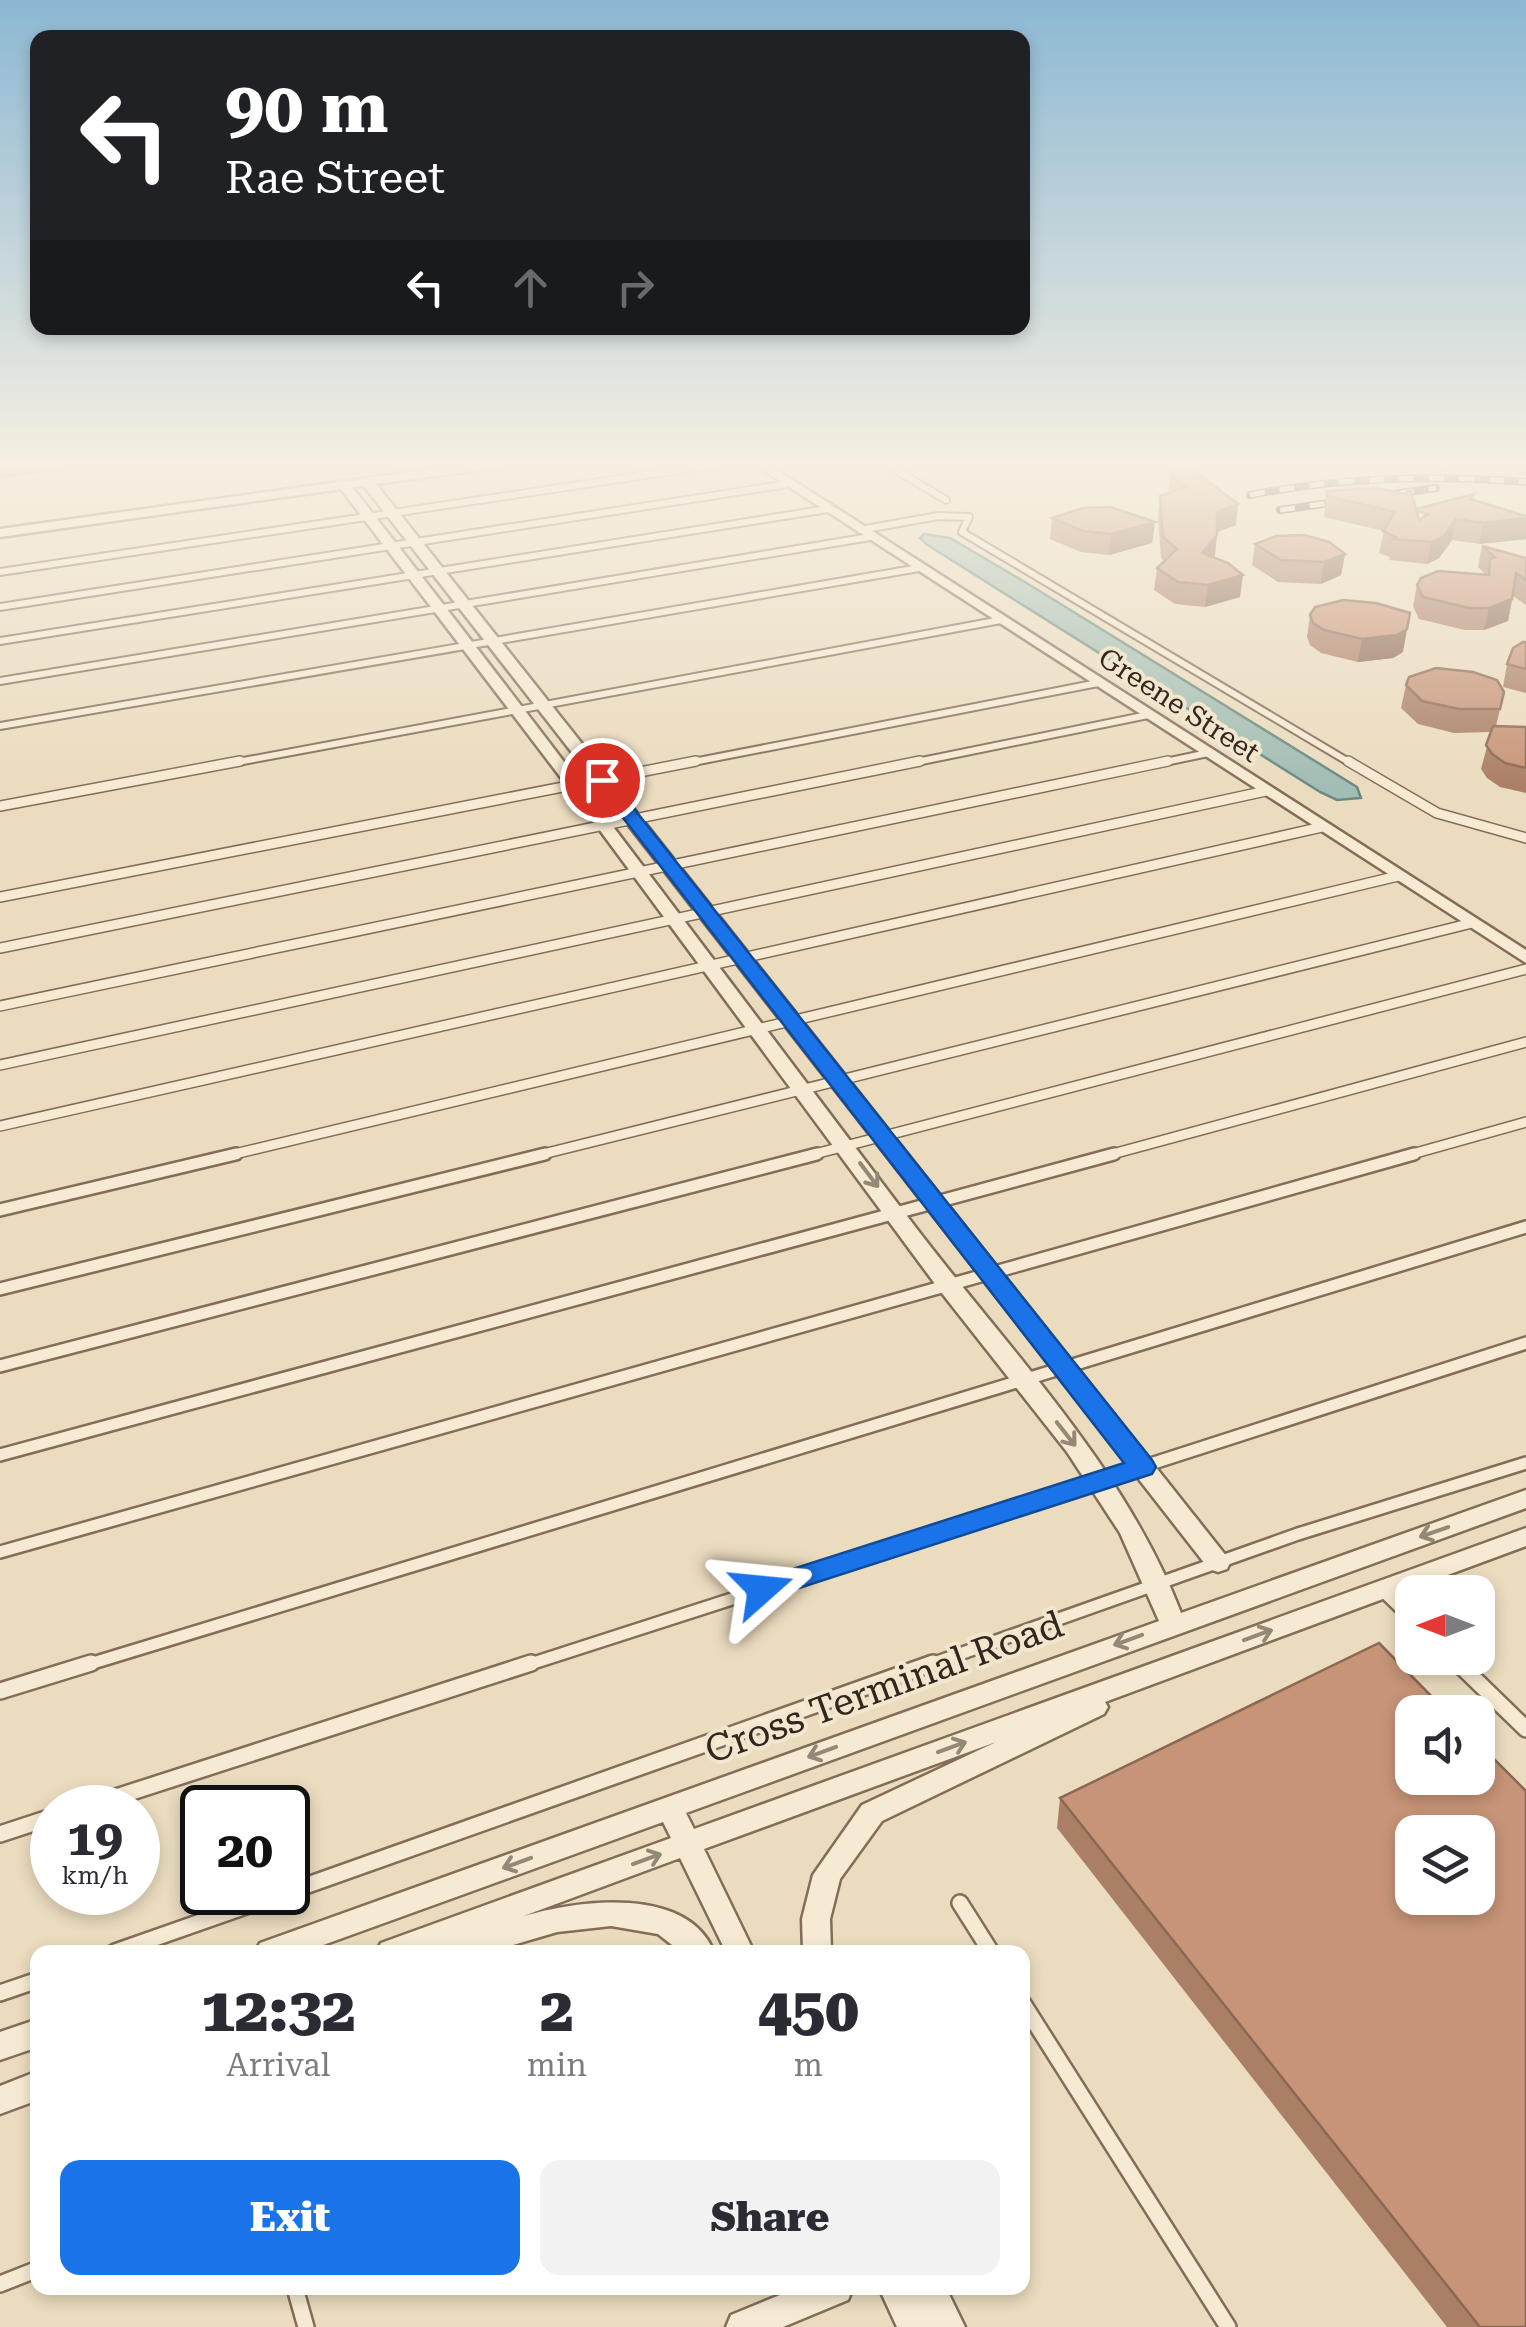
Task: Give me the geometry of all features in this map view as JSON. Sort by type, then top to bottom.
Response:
[{"type":"street","points":[[411,570],[847,1145],[949,1286],[1118,1502],[1160,1584],[1173,1624]]},
{"type":"street","points":[[436,570],[1218,1564]]},
{"type":"street","name":"Greene Street","points":[[922,570],[1526,958]]},
{"type":"street","name":"Cross Terminal Road","points":[[289,1945],[1526,1499]]},
{"type":"street","points":[[410,1945],[1526,1538]]},
{"type":"street","points":[[816,1945],[816,1919],[827,1875],[872,1812],[1185,1662]]},
{"type":"street","points":[[670,1808],[736,1945]]},
{"type":"street","points":[[474,1945],[534,1925],[611,1912],[668,1924],[692,1945]]},
{"type":"street","points":[[0,2046],[30,2036]]},
{"type":"street","points":[[0,2100],[30,2088]]},
{"type":"street","points":[[742,2327],[819,2295]]},
{"type":"street","points":[[899,2295],[915,2327]]},
{"type":"street","points":[[932,2295],[948,2327]]},
{"type":"lane","points":[[0,606],[238,570]]},
{"type":"lane","points":[[0,642],[453,570]]},
{"type":"lane","points":[[0,681],[658,570]]},
{"type":"lane","points":[[0,726],[911,570]]},
{"type":"lane","points":[[1024,570],[1437,813],[1526,838]]},
{"type":"lane","points":[[0,806],[1001,620]]},
{"type":"lane","points":[[0,897],[1098,682]]},
{"type":"lane","points":[[0,948],[1148,715]]},
{"type":"lane","points":[[0,1006],[1208,754]]},
{"type":"lane","points":[[0,1065],[1266,791]]},
{"type":"lane","points":[[0,1126],[1322,827]]},
{"type":"lane","points":[[0,1210],[1398,876]]},
{"type":"lane","points":[[0,1289],[1472,923]]},
{"type":"lane","points":[[0,1366],[1526,970]]},
{"type":"lane","points":[[0,1455],[1526,1042]]},
{"type":"lane","points":[[0,1552],[1526,1122]]},
{"type":"lane","points":[[0,1691],[1526,1227]]},
{"type":"lane","points":[[154,1785],[1526,1342]]},
{"type":"lane","points":[[310,1884],[1160,1584],[1526,1462]]},
{"type":"lane","points":[[1382,1590],[1395,1603]]},
{"type":"lane","points":[[1470,1675],[1526,1729]]},
{"type":"lane","points":[[0,1834],[30,1824]]},
{"type":"lane","points":[[960,1903],[987,1945]]},
{"type":"lane","points":[[136,1945],[221,1915]]},
{"type":"lane","points":[[0,1993],[30,1983]]},
{"type":"lane","points":[[1030,2015],[1228,2327]]},
{"type":"lane","points":[[0,2284],[30,2272]]},
{"type":"lane","points":[[297,2295],[306,2327]]},
{"type":"water","points":[[967,570],[1004,570],[1357,787],[1361,798],[1337,800]]},
{"type":"building","points":[[1159,570],[1236,570],[1243,575],[1208,585],[1178,582]]},
{"type":"building","points":[[1489,570],[1526,570],[1526,580],[1516,573],[1512,599],[1489,608],[1469,608],[1423,597],[1417,585],[1421,578],[1438,571],[1489,575]]},
{"type":"building","points":[[1343,600],[1376,603],[1410,613],[1407,629],[1397,635],[1362,639],[1324,630],[1313,623],[1310,615],[1315,607]]},
{"type":"building","points":[[1523,642],[1526,669],[1507,664],[1513,648]]},
{"type":"building","points":[[1436,668],[1473,672],[1497,680],[1504,692],[1500,709],[1459,709],[1422,701],[1406,685],[1409,677]]},
{"type":"building","points":[[1493,726],[1526,727],[1526,768],[1505,763],[1492,754],[1486,745]]},
{"type":"building","points":[[1379,1643],[1395,1659],[1395,1675],[1411,1675],[1430,1695],[1395,1695],[1395,1795],[1495,1795],[1495,1760],[1526,1791],[1526,2327],[1480,2327],[1060,1798]]},
{"type":"route","points":[[602,780],[1142,1467],[762,1589]]}]
